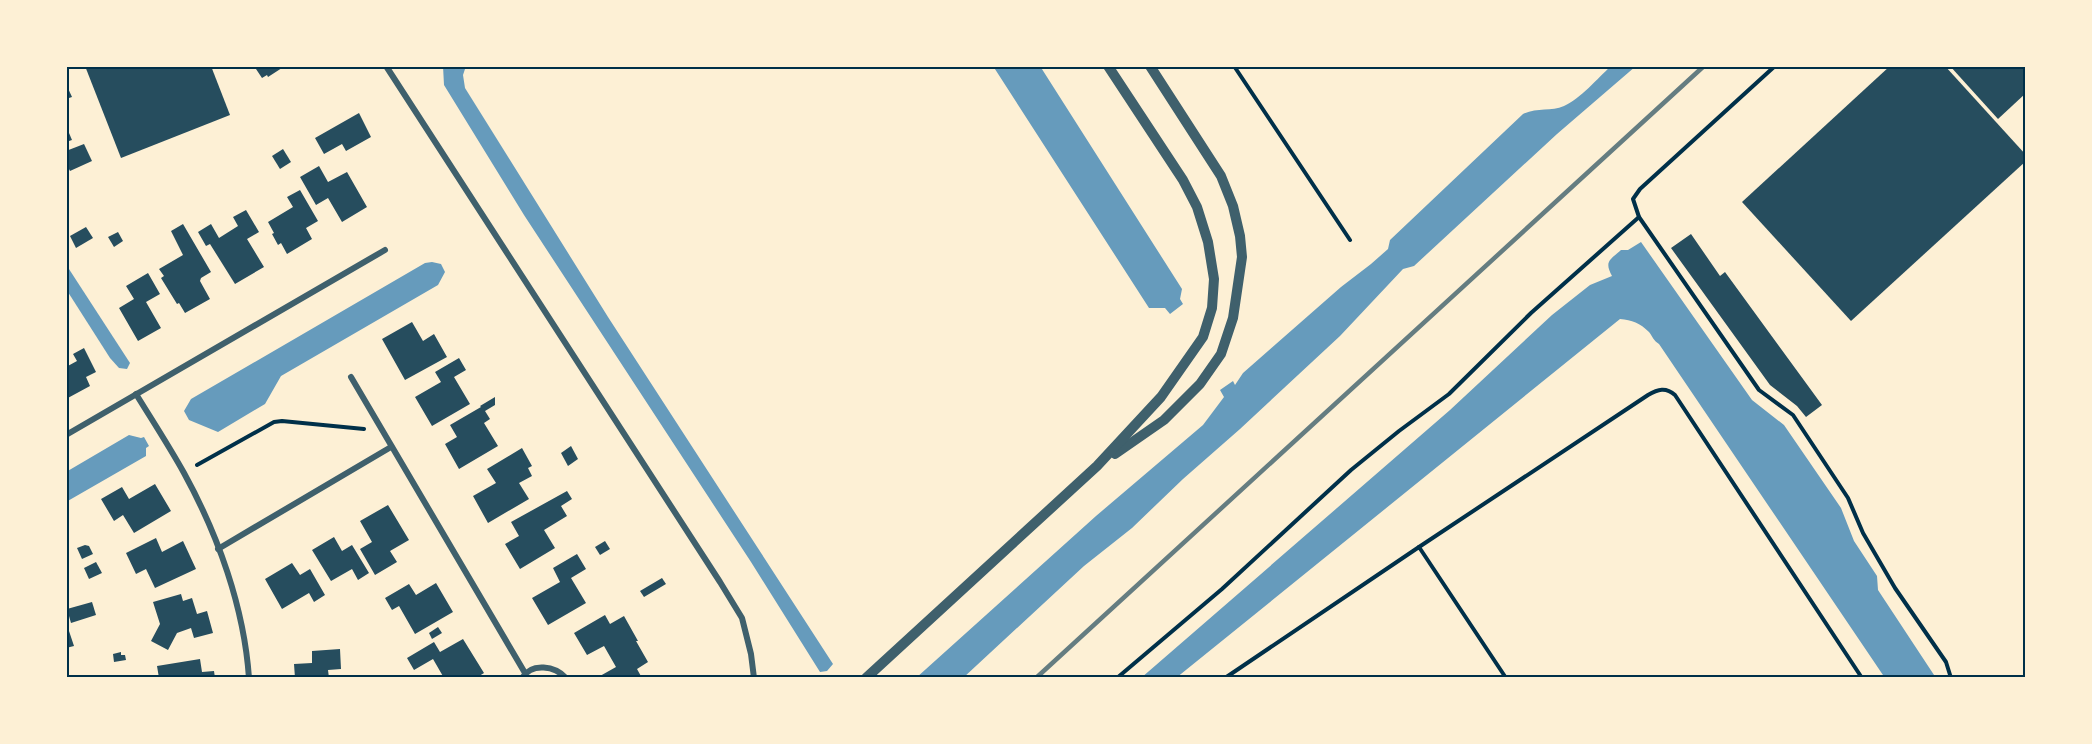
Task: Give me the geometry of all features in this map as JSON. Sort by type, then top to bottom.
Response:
[{"type":"street","points":[[386,66],[742,618],[754,678]]},
{"type":"street","points":[[866,678],[1097,466],[1161,397],[1203,338],[1212,308],[1214,279],[1208,242],[1197,207],[1183,180],[1108,66]]},
{"type":"street","points":[[1097,466],[1164,420],[1200,384],[1221,354],[1233,318],[1238,290],[1242,257],[1233,206],[1221,176],[1150,66]]},
{"type":"street","points":[[66,435],[385,250]]},
{"type":"street","points":[[351,377],[524,676],[533,669],[549,668],[557,670],[566,678]]},
{"type":"street","points":[[136,394],[184,472],[210,526],[233,588],[249,678]]},
{"type":"street","points":[[218,549],[392,447]]},
{"type":"path","points":[[1234,66],[1350,240]]},
{"type":"path","points":[[1774,66],[1640,189],[1633,199],[1639,217],[1758,390],[1793,416],[1848,498],[1868,542],[1894,588],[1946,662],[1951,678]]},
{"type":"path","points":[[1117,678],[1222,590],[1351,470],[1449,394],[1531,313],[1639,217]]},
{"type":"path","points":[[1225,678],[1659,389],[1675,395],[1862,678]]},
{"type":"path","points":[[184,472],[274,422],[355,428],[384,433]]},
{"type":"path","points":[[1419,547],[1506,678]]},
{"type":"water","points":[[443,66],[466,66],[463,75],[465,88],[608,317],[833,664],[827,671],[820,672],[751,562],[524,215],[444,85]]},
{"type":"water","points":[[993,66],[1040,66],[1182,289],[1180,299],[1183,304],[1170,314],[1165,308],[1149,308]]},
{"type":"water","points":[[1611,66],[1636,66],[1557,134],[1414,266],[1403,269],[1340,336],[1240,429],[1132,528],[1084,566],[963,678],[916,678],[1096,516],[1203,425],[1224,397],[1220,390],[1233,381],[1235,385],[1243,373],[1388,249],[1390,240],[1523,114],[1559,108],[1570,103]]},
{"type":"water","points":[[1641,242],[1752,400],[1784,425],[1841,508],[1854,541],[1877,576],[1878,590],[1936,678],[1885,678],[1659,344],[1642,326],[1620,319],[1176,678],[1141,678],[1450,410],[1552,315],[1590,285],[1612,276],[1608,264],[1614,256],[1621,250],[1628,250]]},
{"type":"water","points":[[425,263],[441,264],[445,272],[438,285],[281,376],[265,404],[218,432],[189,420],[184,411],[191,399]]},
{"type":"water","points":[[67,266],[130,363],[127,369],[119,368],[110,358],[66,289]]},
{"type":"water","points":[[129,435],[144,437],[149,446],[146,448],[146,456],[66,502],[66,472]]},
{"type":"building","points":[[85,66],[211,66],[230,115],[121,158]]},
{"type":"building","points":[[254,66],[285,66],[268,77],[267,75],[262,78]]},
{"type":"building","points":[[1890,66],[1945,66],[2026,155],[2026,161],[1851,321],[1742,202]]},
{"type":"building","points":[[1950,66],[2026,66],[2026,93],[1998,119]]},
{"type":"building","points":[[66,84],[72,97],[66,99]]},
{"type":"building","points":[[359,113],[371,137],[346,151],[342,144],[324,154],[315,138]]},
{"type":"building","points":[[66,126],[72,140],[66,142]]},
{"type":"building","points":[[84,144],[92,161],[70,171],[66,163],[66,151]]},
{"type":"building","points":[[283,149],[291,162],[280,169],[272,156]]},
{"type":"building","points":[[319,166],[328,182],[347,172],[367,207],[342,222],[328,198],[316,205],[300,177]]},
{"type":"building","points":[[300,190],[318,221],[306,228],[312,239],[287,254],[281,243],[278,245],[268,222],[293,207],[287,197]]},
{"type":"building","points":[[246,210],[259,232],[247,239],[264,267],[235,284],[210,244],[206,246],[198,232],[211,224],[219,238],[238,226],[233,217]]},
{"type":"building","points":[[183,224],[211,272],[200,281],[210,299],[185,313],[161,278],[164,276],[159,269],[183,255],[171,231]]},
{"type":"building","points":[[86,227],[93,238],[76,248],[70,236]]},
{"type":"building","points":[[118,232],[123,241],[114,247],[108,237]]},
{"type":"building","points":[[1691,234],[1720,276],[1725,272],[1822,405],[1806,417],[1797,406],[1770,385],[1671,248]]},
{"type":"building","points":[[148,273],[160,294],[146,302],[161,328],[138,341],[119,308],[134,299],[126,286]]},
{"type":"building","points":[[412,322],[423,341],[434,334],[447,357],[405,380],[382,339]]},
{"type":"building","points":[[84,348],[96,372],[86,377],[90,386],[66,399],[66,367],[77,361],[73,354]]},
{"type":"building","points":[[459,358],[466,370],[454,377],[470,404],[432,426],[415,397],[441,382],[435,372]]},
{"type":"building","points":[[495,397],[495,405],[485,411],[490,419],[484,423],[498,446],[459,469],[445,444],[457,437],[450,425]]},
{"type":"building","points":[[571,446],[578,459],[568,466],[561,453]]},
{"type":"building","points":[[522,448],[532,466],[528,468],[532,476],[519,483],[529,499],[488,523],[473,496],[496,483],[487,469]]},
{"type":"building","points":[[155,484],[171,511],[134,533],[123,515],[114,521],[101,499],[122,487],[129,499]]},
{"type":"building","points":[[567,491],[572,499],[561,506],[567,516],[544,530],[555,548],[520,569],[505,544],[519,536],[511,522]]},
{"type":"building","points":[[388,505],[409,540],[390,551],[397,562],[375,575],[360,549],[372,542],[360,521]]},
{"type":"building","points":[[334,537],[342,551],[352,545],[369,573],[358,580],[352,569],[331,581],[312,550]]},
{"type":"building","points":[[156,538],[162,552],[183,541],[196,569],[155,588],[146,569],[136,574],[126,553]]},
{"type":"building","points":[[605,541],[610,549],[600,555],[595,547]]},
{"type":"building","points":[[89,546],[93,554],[82,559],[77,548]]},
{"type":"building","points":[[577,554],[586,569],[571,578],[586,603],[548,625],[532,598],[560,582],[553,568]]},
{"type":"building","points":[[96,562],[102,573],[89,579],[84,568]]},
{"type":"building","points":[[292,563],[300,575],[310,569],[325,595],[314,602],[309,593],[282,609],[265,579]]},
{"type":"building","points":[[662,578],[666,584],[644,597],[640,591]]},
{"type":"building","points":[[436,583],[453,612],[415,634],[399,606],[392,610],[385,598],[409,584],[416,595]]},
{"type":"building","points":[[181,594],[183,601],[192,598],[197,614],[207,611],[213,633],[194,638],[191,628],[177,633],[168,650],[151,641],[160,624],[153,602]]},
{"type":"building","points":[[92,602],[96,615],[71,623],[67,609]]},
{"type":"building","points":[[605,615],[610,624],[624,616],[648,662],[637,669],[642,678],[601,678],[600,676],[616,667],[604,646],[587,655],[574,633]]},
{"type":"building","points":[[438,627],[442,633],[432,639],[429,633]]},
{"type":"building","points":[[66,628],[68,628],[74,646],[66,648]]},
{"type":"building","points":[[463,639],[484,673],[476,678],[444,678],[433,659],[414,670],[407,658],[434,642],[440,652]]},
{"type":"building","points":[[340,649],[341,669],[328,670],[329,678],[295,678],[294,664],[312,663],[312,651]]},
{"type":"building","points":[[121,652],[121,655],[125,655],[126,660],[114,662],[113,654]]},
{"type":"building","points":[[200,659],[202,672],[214,671],[215,678],[159,678],[157,666]]},
{"type":"railway","points":[[1036,678],[1704,66]]}]
